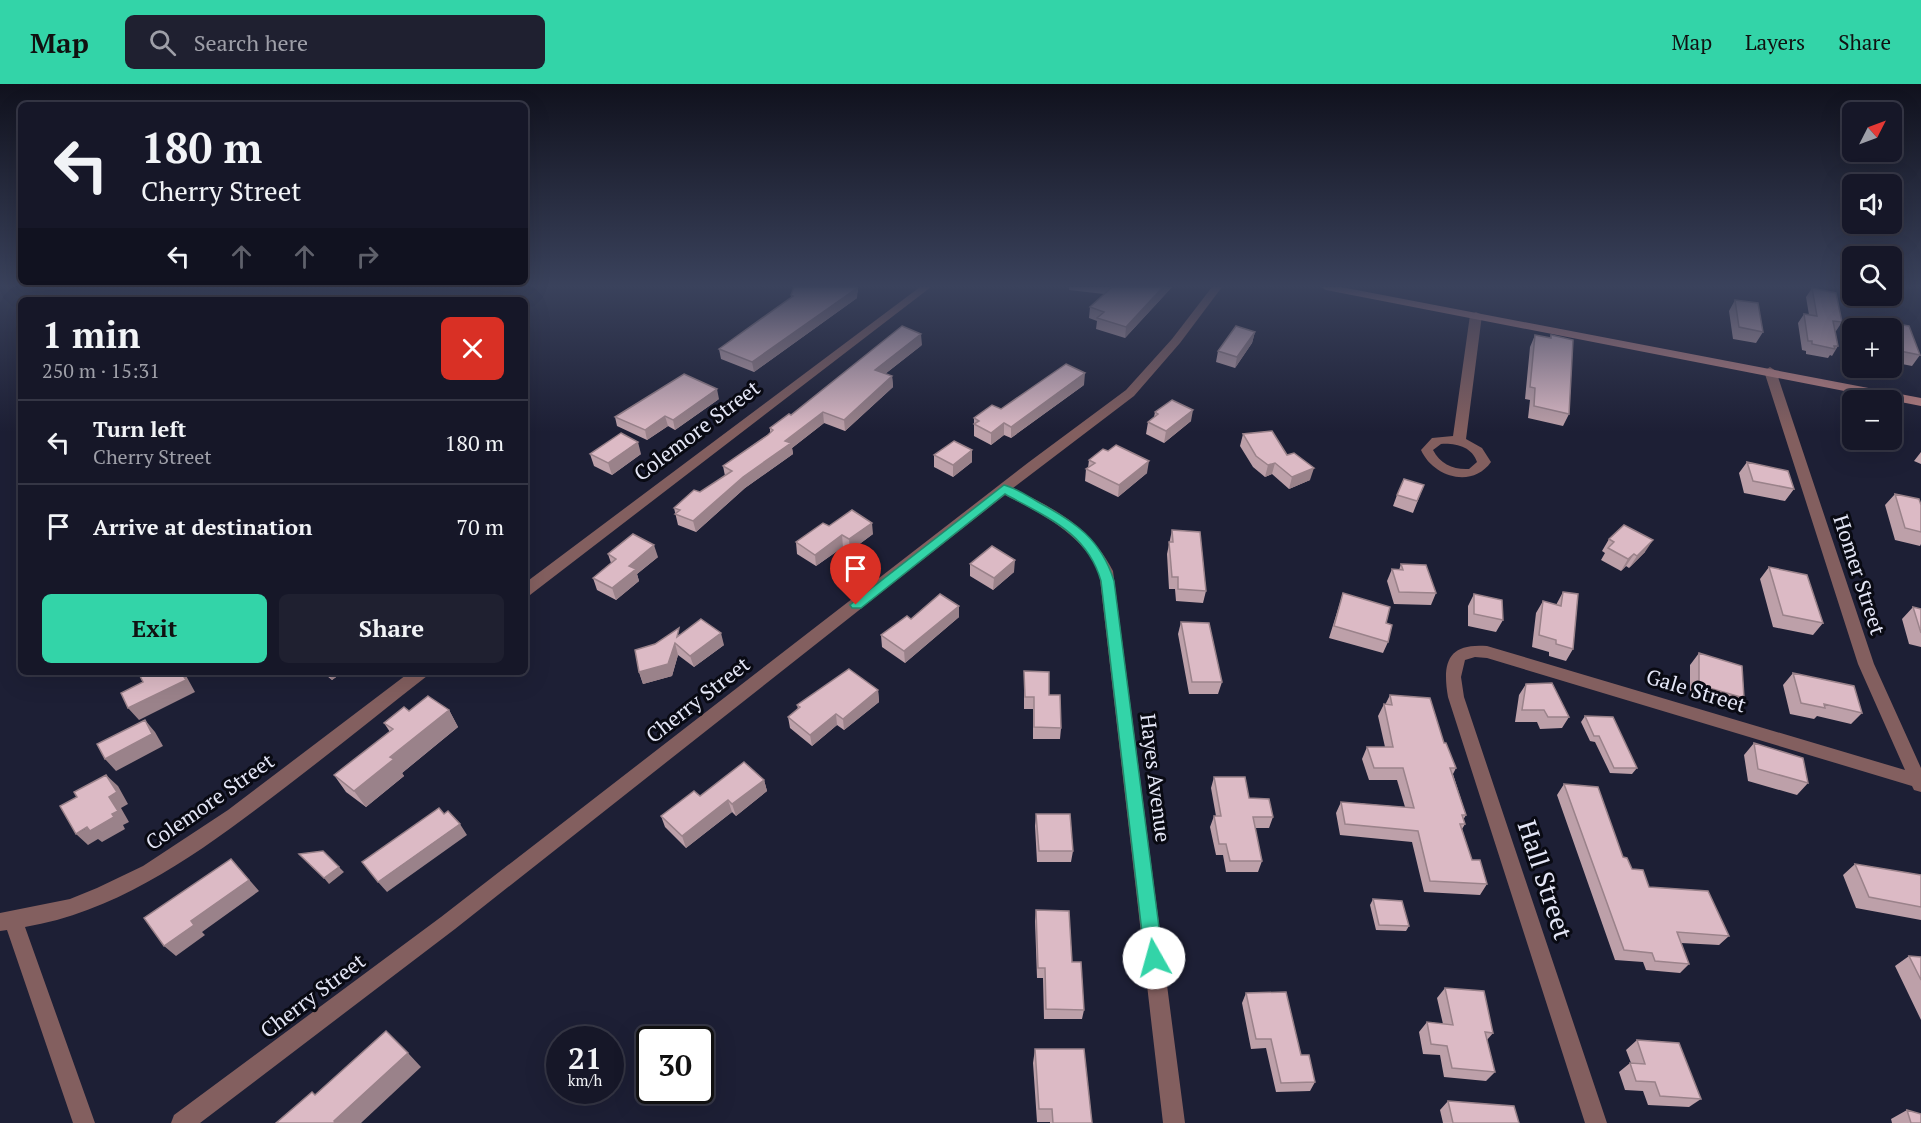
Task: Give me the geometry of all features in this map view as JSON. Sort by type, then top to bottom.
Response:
[{"type":"main road","points":[[1584,335],[1921,402]]},
{"type":"street","name":"Colemore Street","points":[[528,589],[862,335]]},
{"type":"street","name":"Cherry Street","points":[[182,1123],[448,923],[1130,393],[1180,335]]},
{"type":"street","points":[[1459,441],[1473,335]]},
{"type":"street","name":"Homer Street","points":[[1770,371],[1866,664],[1919,784]]},
{"type":"street","name":"Hayes Avenue","points":[[1004,489],[1052,514],[1082,535],[1096,552],[1106,571],[1174,1123]]},
{"type":"street","name":"Gale Street","points":[[1461,655],[1473,651],[1487,652],[1919,784]]},
{"type":"street","name":"Hall Street","points":[[1461,655],[1452,667],[1456,697],[1596,1123]]},
{"type":"street","name":"Colemore Street","points":[[7,921],[78,905],[115,889],[157,866],[241,810],[417,675]]},
{"type":"street","points":[[7,921],[84,1123]]},
{"type":"building","points":[[738,335],[790,335],[752,362],[719,349]]},
{"type":"building","points":[[890,335],[919,335],[875,370],[892,376],[844,420],[823,412],[785,441],[791,443],[743,477],[693,521],[675,514],[680,510],[674,508],[694,490],[700,492],[732,471],[723,466],[768,435],[773,430],[770,428],[789,414],[791,415]]},
{"type":"building","points":[[1229,335],[1252,335],[1237,357],[1218,351]]},
{"type":"building","points":[[1535,335],[1551,338],[1553,335],[1573,340],[1569,414],[1534,406],[1535,388],[1530,387]]},
{"type":"building","points":[[1807,335],[1836,335],[1838,346],[1834,346],[1835,349],[1812,344],[1812,341],[1808,341]]},
{"type":"building","points":[[1902,335],[1913,335],[1920,355],[1902,351]]},
{"type":"building","points":[[1066,364],[1085,373],[1011,427],[1004,423],[991,433],[974,424],[979,421],[974,418],[992,405],[1001,409]]},
{"type":"building","points":[[684,374],[717,389],[673,420],[665,416],[645,430],[615,417]]},
{"type":"building","points":[[1172,400],[1193,410],[1166,431],[1148,422],[1158,414],[1155,412]]},
{"type":"building","points":[[1272,431],[1287,455],[1294,453],[1314,468],[1292,477],[1275,463],[1268,465],[1256,456],[1243,434]]},
{"type":"building","points":[[621,433],[638,442],[608,463],[590,454]]},
{"type":"building","points":[[954,441],[972,450],[953,465],[934,455]]},
{"type":"building","points":[[1116,445],[1149,461],[1119,485],[1086,469],[1095,463],[1089,460],[1103,449],[1108,451]]},
{"type":"building","points":[[1747,462],[1788,471],[1794,489],[1753,481]]},
{"type":"building","points":[[1404,479],[1424,485],[1417,501],[1397,495]]},
{"type":"building","points":[[1895,494],[1919,499],[1921,532],[1905,528]]},
{"type":"building","points":[[852,510],[872,523],[849,539],[842,535],[815,555],[796,542],[823,523],[829,526]]},
{"type":"building","points":[[1624,525],[1653,540],[1637,556],[1634,554],[1628,559],[1608,548],[1614,542],[1609,539]]},
{"type":"building","points":[[1172,530],[1200,532],[1206,591],[1178,589],[1178,577],[1172,577],[1169,542],[1173,542]]},
{"type":"building","points":[[633,534],[654,545],[629,566],[636,569],[612,588],[593,578],[616,559],[608,554]]},
{"type":"building","points":[[992,546],[1015,560],[994,578],[970,564]]},
{"type":"building","points":[[1401,564],[1426,565],[1436,593],[1399,592],[1392,569],[1403,570]]},
{"type":"building","points":[[1769,567],[1807,575],[1823,623],[1783,615]]},
{"type":"building","points":[[1563,592],[1578,594],[1573,649],[1556,644],[1556,640],[1539,635],[1543,601],[1561,606]]},
{"type":"building","points":[[1343,593],[1390,607],[1386,623],[1392,625],[1388,642],[1334,626]]},
{"type":"building","points":[[940,594],[959,606],[904,651],[881,635],[907,616],[911,619]]},
{"type":"building","points":[[1474,594],[1502,600],[1503,620],[1474,614]]},
{"type":"building","points":[[1913,607],[1921,609],[1921,633]]},
{"type":"building","points":[[701,619],[721,633],[690,656],[675,643],[668,664],[639,672],[635,650],[655,644],[679,628],[677,637]]},
{"type":"building","points":[[1181,622],[1209,623],[1222,682],[1192,682]]},
{"type":"building","points":[[1699,653],[1742,666],[1744,698],[1699,685]]},
{"type":"building","points":[[849,669],[878,690],[843,719],[836,714],[810,735],[788,717],[800,707],[797,705]]},
{"type":"building","points":[[1024,671],[1049,672],[1049,695],[1060,695],[1061,728],[1034,727],[1034,697],[1025,697]]},
{"type":"building","points":[[1793,673],[1854,686],[1862,713],[1824,704],[1825,708],[1801,703]]},
{"type":"building","points":[[140,675],[183,675],[186,680],[128,708],[121,693],[143,682]]},
{"type":"building","points":[[1552,683],[1569,717],[1548,717],[1544,710],[1522,710],[1526,684]]},
{"type":"building","points":[[1390,695],[1430,698],[1444,743],[1446,743],[1456,768],[1450,768],[1466,815],[1462,815],[1465,824],[1460,824],[1472,860],[1480,860],[1487,884],[1430,881],[1418,831],[1345,824],[1341,802],[1414,808],[1403,768],[1374,768],[1367,747],[1393,747],[1384,704],[1392,705]]},
{"type":"building","points":[[428,696],[449,710],[390,757],[394,759],[354,791],[334,775],[393,729],[384,723],[404,707],[409,711]]},
{"type":"building","points":[[1585,716],[1613,717],[1637,768],[1614,768],[1599,736],[1594,736]]},
{"type":"building","points":[[145,720],[152,734],[105,759],[97,744]]},
{"type":"building","points":[[1754,743],[1803,758],[1808,783],[1758,769]]},
{"type":"building","points":[[744,762],[764,780],[732,804],[728,800],[682,836],[661,816],[694,791],[700,796]]},
{"type":"building","points":[[106,775],[117,792],[109,797],[118,811],[112,814],[114,817],[90,831],[87,827],[76,834],[60,806],[77,797],[74,792]]},
{"type":"building","points":[[1214,777],[1245,777],[1249,798],[1269,799],[1273,817],[1253,817],[1262,861],[1230,861],[1226,844],[1219,844],[1214,816],[1221,816]]},
{"type":"building","points":[[1564,784],[1598,787],[1623,857],[1627,858],[1632,869],[1643,870],[1649,887],[1708,891],[1729,936],[1677,932],[1689,964],[1655,961],[1652,953],[1624,950]]},
{"type":"building","points":[[439,808],[444,814],[448,811],[460,824],[378,882],[362,862]]},
{"type":"building","points":[[1036,814],[1070,814],[1073,851],[1039,851]]},
{"type":"building","points":[[323,851],[339,867],[324,878],[299,854]]},
{"type":"building","points":[[231,859],[249,880],[191,921],[194,925],[164,946],[144,918]]},
{"type":"building","points":[[1855,864],[1921,875],[1921,907],[1869,897]]},
{"type":"building","points":[[1373,899],[1402,901],[1409,926],[1379,925]]},
{"type":"building","points":[[1036,910],[1069,911],[1072,962],[1081,962],[1084,1010],[1046,1009],[1045,968],[1038,968]]},
{"type":"building","points":[[1909,956],[1921,957],[1921,980]]},
{"type":"building","points":[[1445,988],[1484,991],[1493,1033],[1485,1032],[1495,1072],[1452,1068],[1447,1046],[1431,1044],[1427,1022],[1453,1025]]},
{"type":"building","points":[[1286,992],[1301,1055],[1309,1055],[1315,1082],[1281,1083],[1271,1039],[1256,1039],[1246,993]]},
{"type":"building","points":[[386,1031],[408,1053],[334,1121],[335,1123],[276,1123],[312,1092],[315,1095]]},
{"type":"building","points":[[1637,1040],[1679,1043],[1701,1099],[1660,1096],[1655,1082],[1636,1081],[1630,1063],[1645,1064]]},
{"type":"building","points":[[1035,1049],[1084,1049],[1092,1123],[1053,1123],[1052,1109],[1039,1109]]},
{"type":"building","points":[[1448,1101],[1514,1106],[1519,1123],[1453,1123]]},
{"type":"building","points":[[1907,1110],[1921,1114],[1921,1123],[1911,1123]]},
{"type":"route","points":[[856,605],[1004,489],[1052,514],[1082,535],[1102,561],[1108,581],[1154,958]]}]
